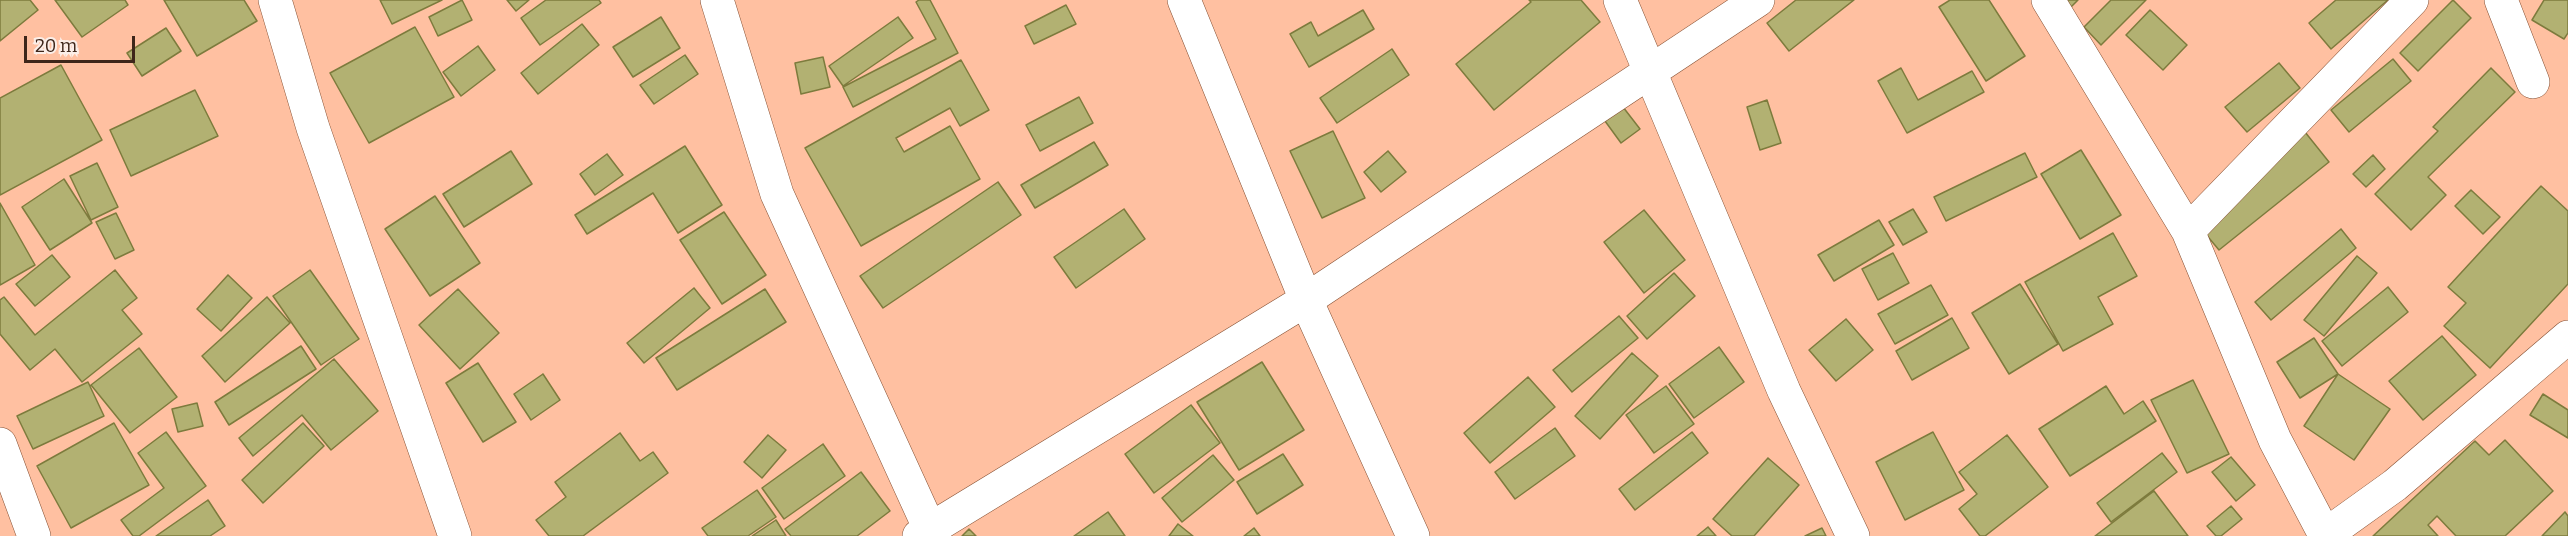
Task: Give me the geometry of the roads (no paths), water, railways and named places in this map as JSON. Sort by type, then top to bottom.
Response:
[{"type":"street","points":[[275,0],[313,128],[455,536]]},
{"type":"street","points":[[717,0],[777,194],[927,534],[1306,300],[1758,0]]},
{"type":"street","points":[[1184,0],[1306,300],[1413,536]]},
{"type":"street","points":[[1620,0],[1784,391],[1853,536]]},
{"type":"street","points":[[2048,0],[2188,231],[2275,440],[2325,536],[2395,485],[2566,342]]},
{"type":"street","points":[[2188,231],[2412,0]]},
{"type":"street","points":[[2501,0],[2533,82]]},
{"type":"street","points":[[0,444],[34,536]]}]
